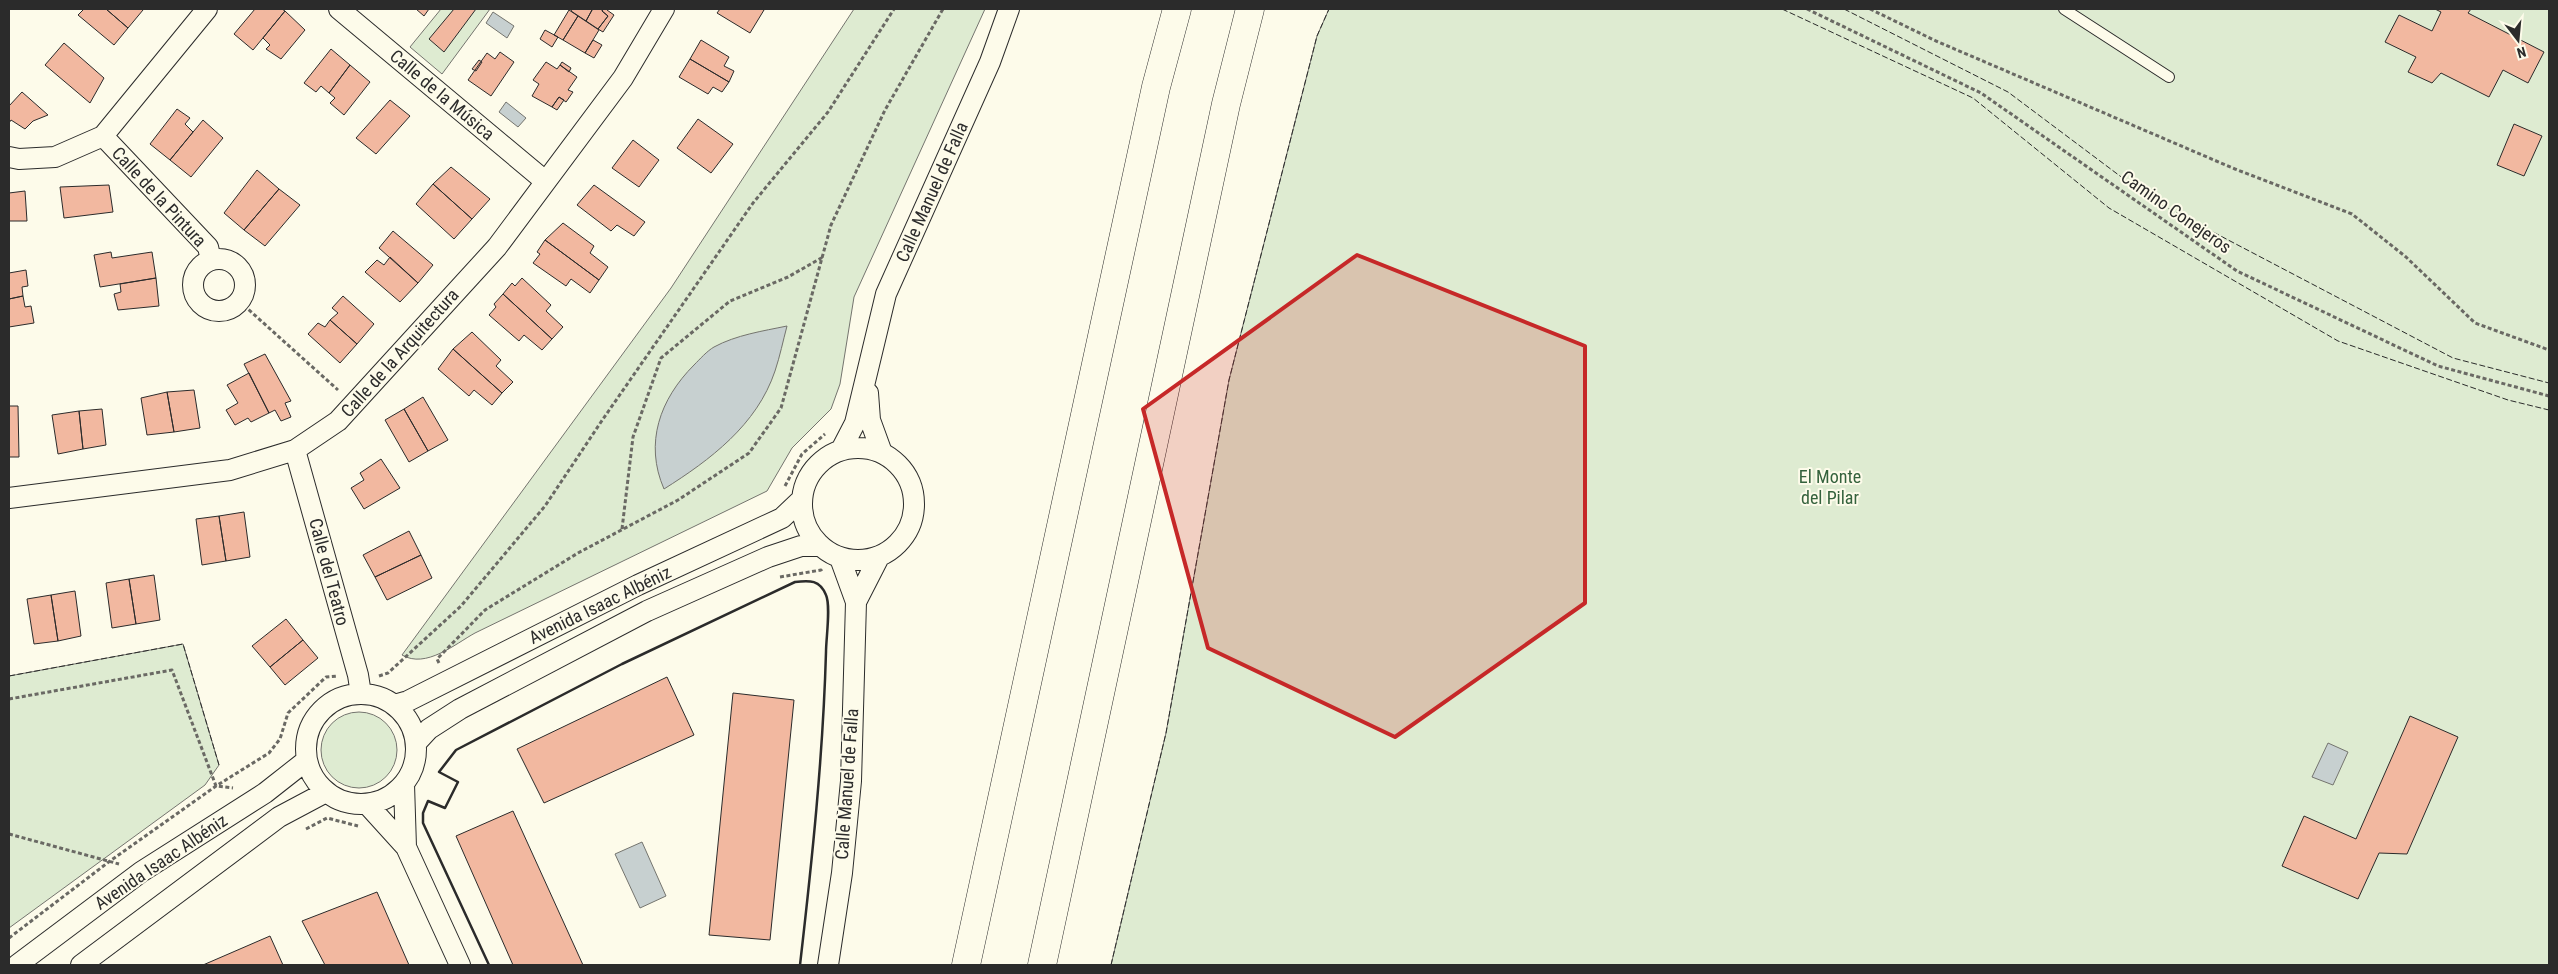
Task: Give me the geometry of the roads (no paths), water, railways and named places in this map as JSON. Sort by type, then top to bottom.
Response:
[{"type":"highway","points":[[966,965],[1154,97],[1176,9]]},
{"type":"highway","points":[[1042,965],[1224,114],[1250,9]]},
{"type":"street","name":"Calle de la Pintura","points":[[9,157],[19,159],[55,157],[103,136],[207,9]]},
{"type":"street","name":"Calle de la Música","points":[[339,9],[545,182]]},
{"type":"street","name":"Calle de la Arquitectura","points":[[9,498],[230,470],[295,450],[338,421],[497,247],[623,78],[664,9]]},
{"type":"street","name":"Calle Manuel de Falla","points":[[841,450],[855,423],[886,294],[990,62],[1009,9]]},
{"type":"street","name":"Calle de la Pintura","points":[[103,136],[208,247],[211,260]]},
{"type":"street","points":[[211,260],[229,261],[243,274],[245,283],[239,301],[222,310],[206,307],[200,302],[193,287],[194,279],[203,264],[211,260]]},
{"type":"street","name":"Calle Manuel de Falla","points":[[867,379],[870,420],[882,453]]},
{"type":"street","points":[[869,449],[882,453],[896,462],[906,475],[913,490],[912,522],[904,537],[893,548],[878,557],[860,561],[840,558],[821,546],[809,533],[803,516],[802,498],[808,478],[822,461],[841,450],[869,449]]},
{"type":"street","name":"Calle del Teatro","points":[[295,450],[359,685]]},
{"type":"street","name":"Avenida Isaac Albéniz","points":[[394,705],[408,701],[448,682],[638,585],[782,518],[802,498]]},
{"type":"street","name":"Avenida Isaac Albéniz","points":[[416,743],[429,729],[460,709],[647,612],[768,557],[801,546],[821,546]]},
{"type":"street","name":"Calle Manuel de Falla","points":[[856,602],[878,557]]},
{"type":"street","name":"Calle Manuel de Falla","points":[[828,965],[842,873],[851,781],[856,602],[840,558]]},
{"type":"street","points":[[359,685],[394,705],[409,722],[416,743],[415,765],[404,784],[388,798],[367,804],[345,803],[326,792],[314,778],[306,760],[307,741],[313,722],[325,708],[359,685]]},
{"type":"street","name":"Avenida Isaac Albéniz","points":[[17,965],[141,872],[265,793],[306,760]]},
{"type":"street","points":[[404,784],[406,847]]},
{"type":"street","name":"Avenida Isaac Albéniz","points":[[81,965],[279,818],[326,792]]},
{"type":"street","points":[[367,804],[406,847],[460,965]]},
{"type":"lane","points":[[2064,9],[2169,77]]},
{"type":"park label","name":"El Monte del Pilar","points":[[1830,487]]}]
